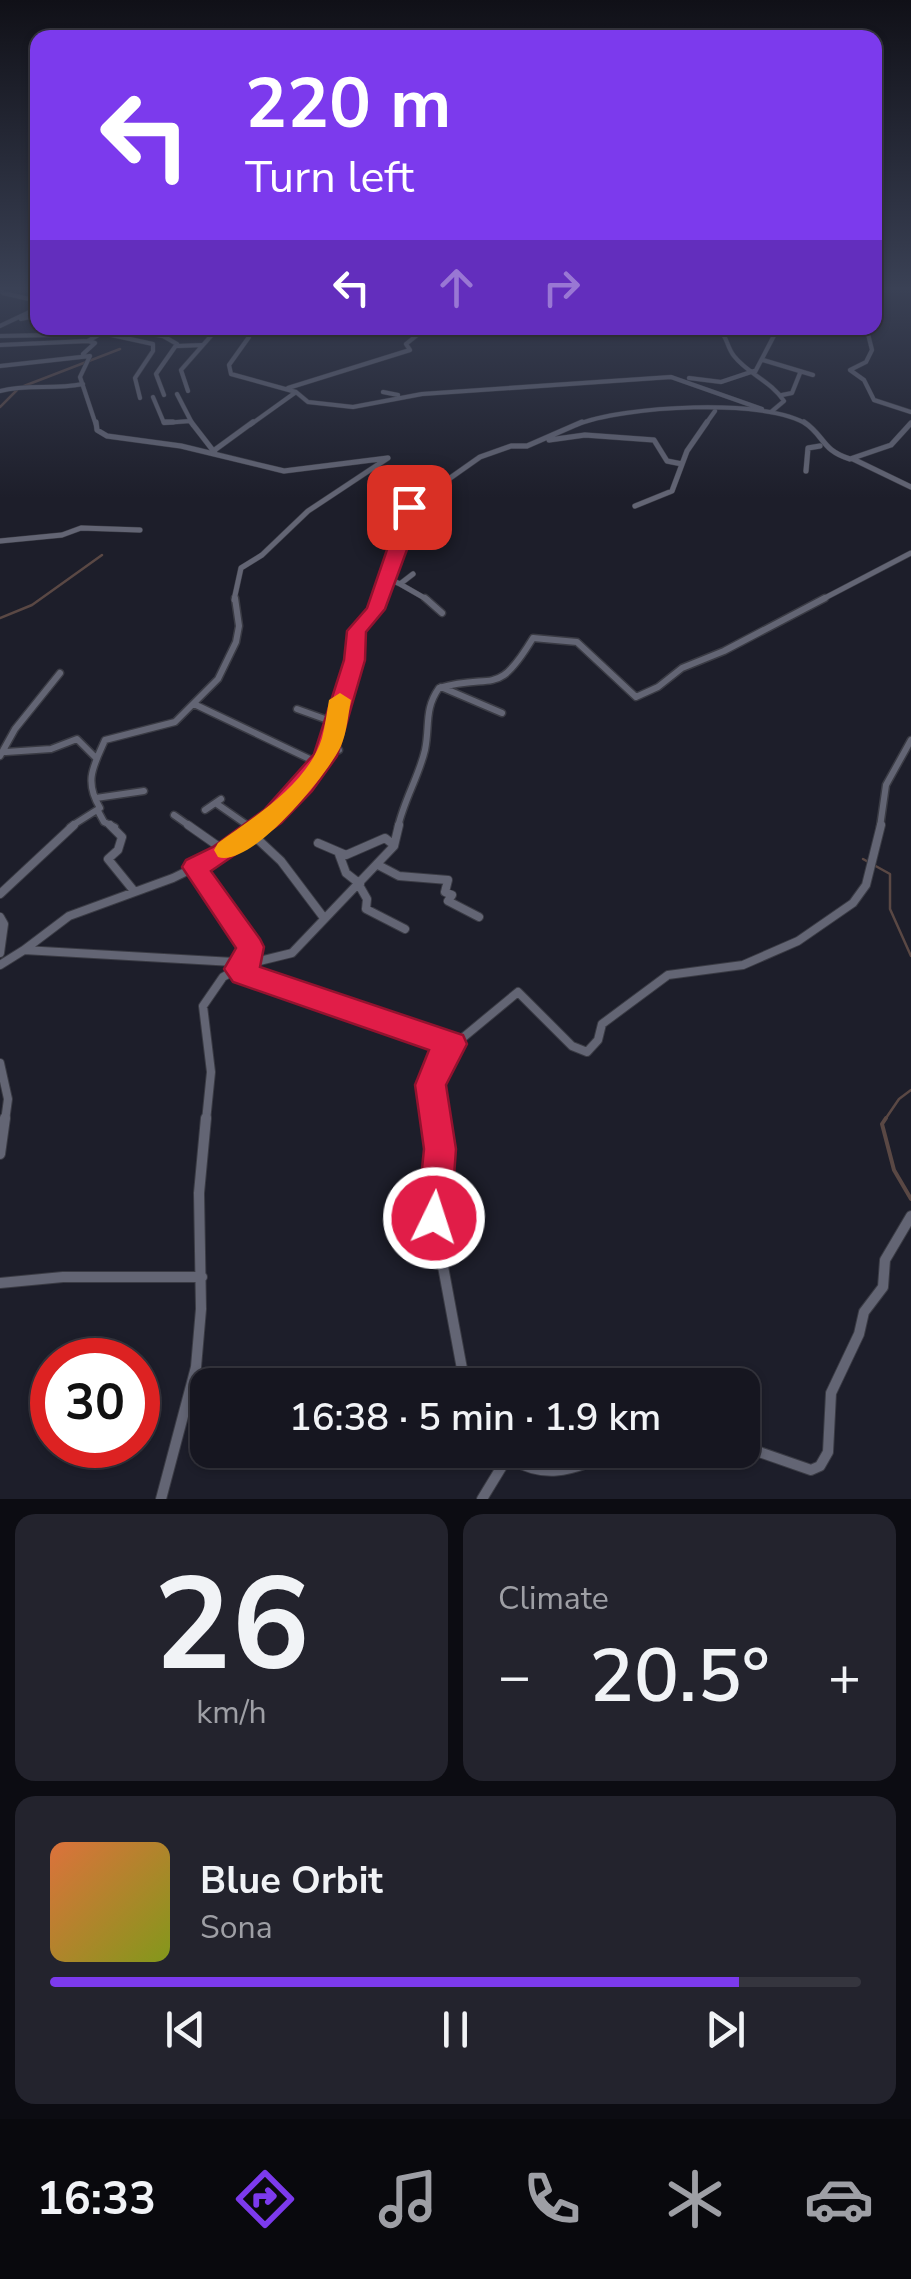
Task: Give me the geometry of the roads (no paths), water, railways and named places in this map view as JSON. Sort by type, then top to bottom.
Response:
[{"type":"street","points":[[0,366],[46,358]]},
{"type":"street","points":[[91,358],[80,373],[102,434],[215,452],[290,472],[388,459],[312,508],[262,555],[241,568],[234,602],[239,626],[233,652],[218,679],[194,704],[175,722],[107,739],[88,784],[104,822],[115,827],[122,837],[118,850],[108,859],[134,891]]},
{"type":"street","points":[[140,398],[135,378],[147,358]]},
{"type":"street","points":[[164,395],[156,374],[167,358]]},
{"type":"street","points":[[188,390],[181,370],[191,358]]},
{"type":"street","points":[[234,358],[229,365],[231,374],[249,382],[296,392],[308,402],[350,407],[404,396],[678,378],[725,381],[754,372],[763,360],[813,376]]},
{"type":"street","points":[[286,389],[385,358]]},
{"type":"street","points":[[0,916],[4,924],[1,960],[24,950],[69,916],[195,867],[252,832],[284,805],[325,756],[354,660],[356,631],[376,609],[412,502],[474,460],[546,440],[583,422],[667,406],[769,412],[784,401],[782,395],[733,358]]},
{"type":"street","points":[[868,358],[850,370],[864,380],[874,400],[911,412]]},
{"type":"street","points":[[782,395],[792,393],[800,373]]},
{"type":"street","points":[[678,378],[809,424],[821,446]]},
{"type":"street","points":[[0,392],[14,386],[51,390],[83,384]]},
{"type":"street","points":[[215,452],[296,392]]},
{"type":"street","points":[[383,392],[404,396]]},
{"type":"street","points":[[177,394],[190,420],[215,452]]},
{"type":"street","points":[[153,397],[164,423],[190,420]]},
{"type":"street","points":[[635,506],[672,492],[705,421],[716,410]]},
{"type":"street","points":[[852,459],[891,445],[911,424]]},
{"type":"street","points":[[546,440],[586,435],[654,440],[660,444],[665,459],[682,464]]},
{"type":"street","points":[[806,470],[808,448],[821,446],[911,487]]},
{"type":"street","points":[[899,480],[911,477]]},
{"type":"street","points":[[0,541],[62,535],[81,528],[140,530]]},
{"type":"street","points":[[161,1499],[196,1367],[202,1277],[200,1193],[211,1072],[203,1006],[223,976],[243,965],[292,953],[394,846],[404,802],[424,751],[428,703],[441,687],[501,680],[512,671],[533,638],[577,642],[636,697],[658,687],[682,668],[724,651],[911,553]]},
{"type":"street","points":[[400,584],[413,574]]},
{"type":"street","points":[[387,578],[416,590],[442,613]]},
{"type":"street","points":[[3,754],[15,729],[60,673]]},
{"type":"street","points":[[441,687],[502,713]]},
{"type":"street","points":[[194,704],[320,764]]},
{"type":"street","points":[[297,709],[336,724]]},
{"type":"street","points":[[3,754],[52,748],[77,739],[96,758]]},
{"type":"street","points":[[462,1368],[434,1218],[440,1149],[431,1085],[442,1055],[518,992],[572,1046],[588,1052],[598,1040],[604,1022],[668,975],[738,967],[809,935],[848,908],[866,885],[876,852],[882,796],[911,740]]},
{"type":"street","points":[[325,756],[340,750]]},
{"type":"street","points":[[95,798],[144,791]]},
{"type":"street","points":[[205,810],[219,802],[281,862],[324,918]]},
{"type":"street","points":[[0,894],[74,823],[98,811]]},
{"type":"street","points":[[174,815],[225,852]]},
{"type":"street","points":[[318,843],[339,854],[385,838],[394,846]]},
{"type":"street","points":[[339,854],[346,874],[359,884],[367,898],[366,909],[405,929]]},
{"type":"street","points":[[378,865],[400,876],[448,880],[446,892],[452,895],[448,901],[479,917]]},
{"type":"street","points":[[195,867],[250,947],[243,965]]},
{"type":"street","points":[[24,950],[243,965],[269,984],[317,996],[452,1044]]},
{"type":"street","points":[[0,1063],[4,1107],[0,1154]]},
{"type":"street","points":[[760,1452],[810,1470],[820,1466],[828,1452],[831,1393],[859,1334],[864,1312],[883,1287],[886,1260],[911,1216]]},
{"type":"street","points":[[0,1283],[63,1277],[202,1277]]},
{"type":"street","points":[[482,1499],[496,1468]]},
{"type":"street","points":[[529,1468],[541,1474],[558,1474],[573,1468]]},
{"type":"waterway","points":[[24,386],[97,358]]},
{"type":"waterway","points":[[0,407],[17,390]]},
{"type":"waterway","points":[[0,618],[32,605],[102,555]]},
{"type":"waterway","points":[[863,859],[890,874],[890,909],[911,956]]},
{"type":"waterway","points":[[884,1121],[899,1099],[911,1090]]},
{"type":"waterway","points":[[884,1121],[894,1170],[911,1199]]}]
